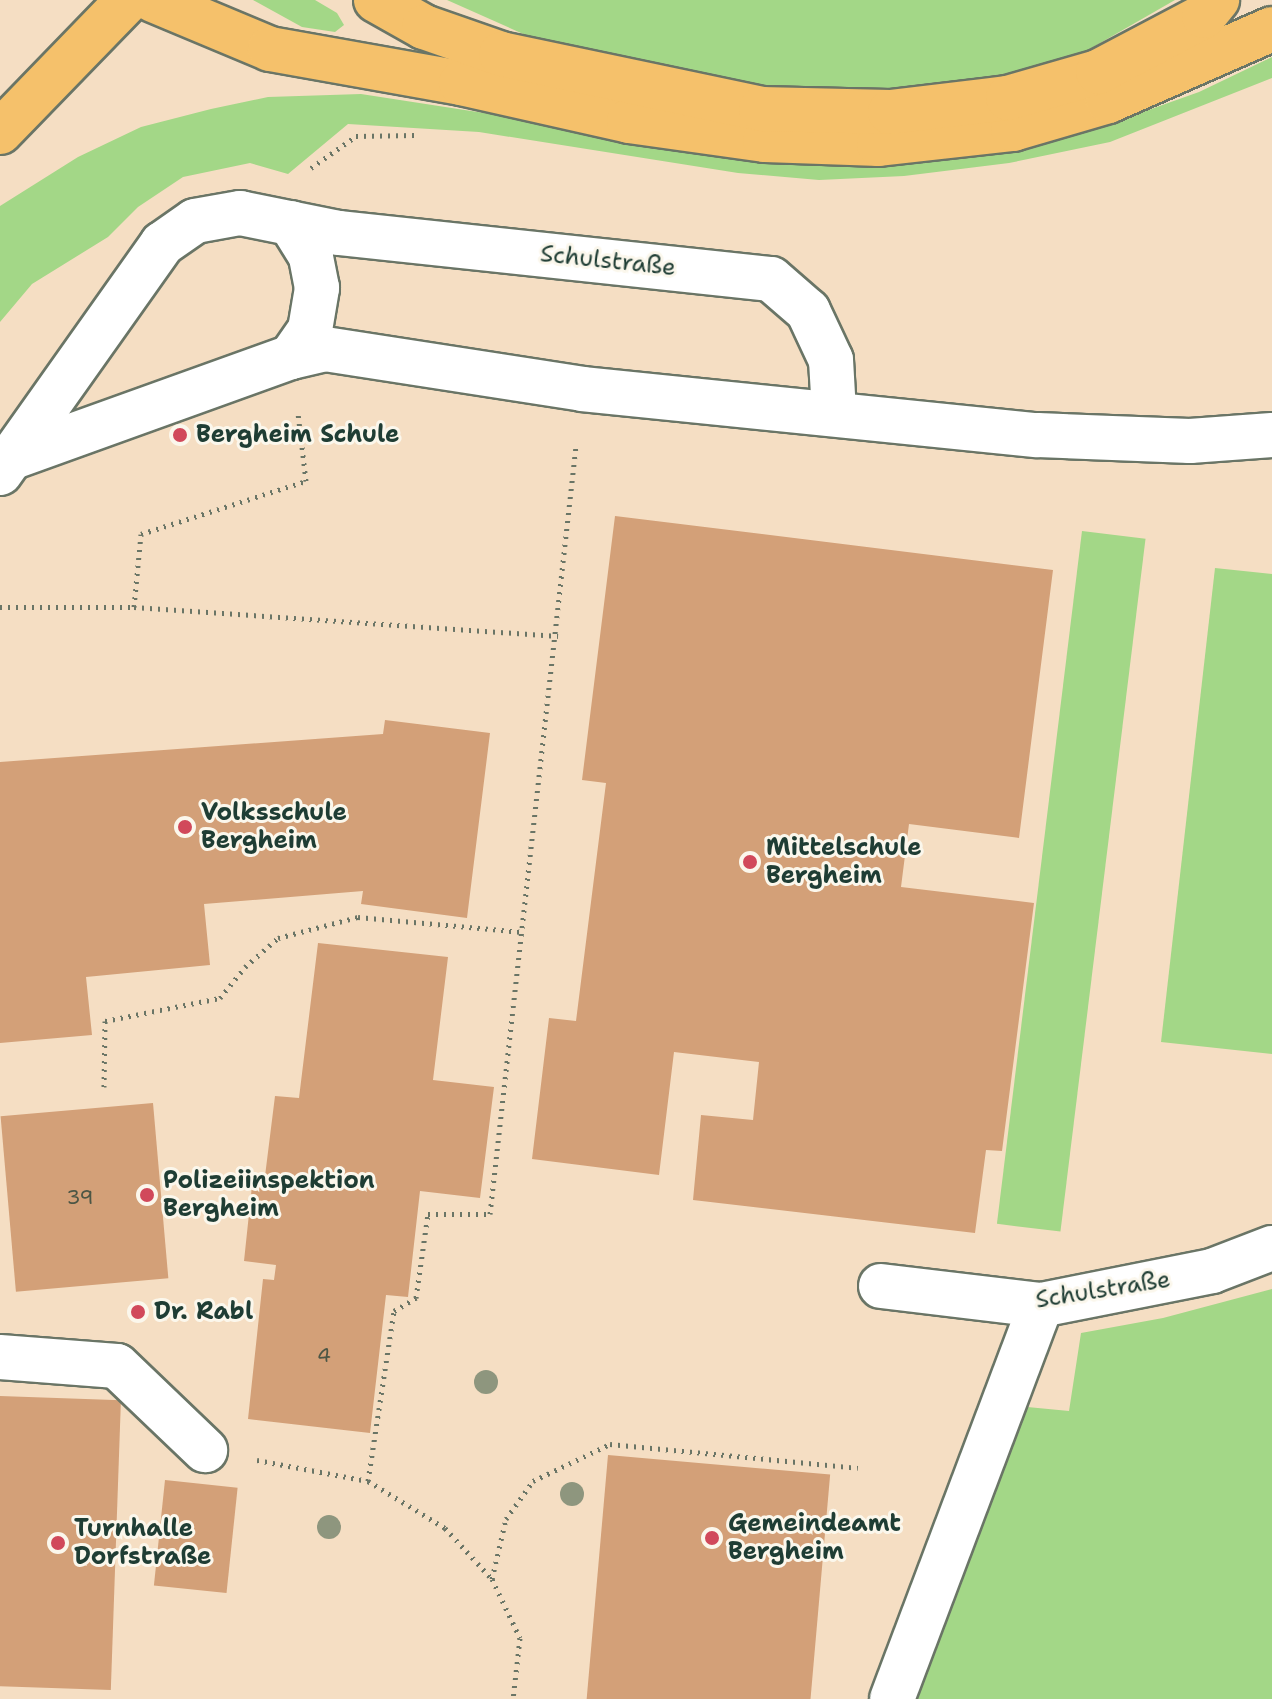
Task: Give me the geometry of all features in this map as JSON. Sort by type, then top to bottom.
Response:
[{"type":"main road","points":[[0,132],[128,0]]},
{"type":"main road","points":[[153,0],[270,49],[461,83],[629,121],[765,140],[879,144],[1013,129],[1108,101],[1272,29]]},
{"type":"main road","points":[[376,0],[424,27],[501,54],[761,109],[890,112],[1008,98],[1098,72],[1204,16],[1217,0]]},
{"type":"street","name":"Schulstraße","points":[[8,465],[162,244],[195,221],[240,213],[339,233],[771,279],[808,311],[831,360],[834,412]]},
{"type":"street","points":[[290,223],[311,256],[317,288],[310,330],[291,357]]},
{"type":"street","name":"Schulstraße","points":[[8,465],[291,357],[325,349],[582,389],[834,412],[1038,435],[1190,441],[1272,435]]},
{"type":"street","name":"Schulstraße","points":[[881,1286],[1041,1305],[1212,1271],[1272,1248]]},
{"type":"street","points":[[892,1699],[1041,1305]]},
{"type":"street","points":[[0,1357],[117,1366],[205,1450]]},
{"type":"path","points":[[134,607],[141,534],[306,481],[291,357]]},
{"type":"path","points":[[368,1481],[394,1311],[416,1298],[428,1214],[490,1214],[558,636],[582,389]]},
{"type":"path","points":[[0,607],[134,607],[558,636]]},
{"type":"path","points":[[104,1087],[105,1021],[220,998],[245,967],[278,938],[358,917],[522,932]]},
{"type":"path","points":[[492,1579],[506,1519],[533,1481],[610,1444],[858,1468]]},
{"type":"path","points":[[205,1450],[368,1481],[445,1528],[492,1579],[520,1638],[513,1699]]},
{"type":"green space","points":[[253,0],[315,0],[337,13],[344,25],[335,32],[302,27]]},
{"type":"green space","points":[[447,0],[1175,0],[1081,54],[1008,78],[921,88],[817,92],[730,87],[566,53]]},
{"type":"green space","points":[[1272,57],[1272,78],[1110,142],[1009,163],[904,176],[819,180],[738,173],[479,132],[348,124],[288,174],[250,163],[183,177],[138,207],[108,237],[32,284],[0,322],[0,206],[78,157],[141,127],[268,97],[361,94],[556,124],[1036,142],[1109,124],[1199,92]]},
{"type":"green space","points":[[1082,531],[1146,539],[1060,1232],[997,1224]]},
{"type":"green space","points":[[1215,568],[1272,574],[1272,1054],[1161,1042]]},
{"type":"green space","points":[[1272,1289],[1272,1699],[911,1699],[1017,1406],[1069,1411],[1081,1333],[1163,1318]]},
{"type":"building","name":"Mittelschule Bergheim","points":[[615,516],[1053,570],[1019,838],[909,824],[901,887],[1034,903],[1002,1151],[986,1150],[975,1233],[693,1200],[701,1115],[753,1120],[759,1062],[674,1052],[659,1175],[532,1159],[549,1018],[576,1021],[606,783],[582,780]]},
{"type":"building","name":"Volksschule Bergheim","points":[[385,720],[490,733],[467,918],[361,904],[363,891],[204,904],[210,965],[86,977],[92,1035],[0,1043],[0,762],[383,734]]},
{"type":"building","points":[[318,943],[448,957],[433,1080],[494,1087],[480,1198],[420,1191],[408,1297],[386,1295],[370,1433],[248,1419],[263,1279],[274,1280],[276,1265],[244,1261],[253,1176],[265,1176],[275,1096],[299,1098]]},
{"type":"building","points":[[153,1103],[168,1278],[16,1292],[1,1116]]},
{"type":"building","name":"Turnhalle Dorfstraße","points":[[0,1396],[121,1400],[111,1690],[0,1686]]},
{"type":"building","name":"Gemeindeamt Bergheim","points":[[608,1455],[830,1474],[811,1699],[587,1699]]},
{"type":"building","points":[[165,1480],[238,1488],[227,1593],[154,1585]]},
{"type":"place","name":"Bergheim Schule","points":[[180,435]]},
{"type":"place","name":"Volksschule Bergheim","points":[[185,827]]},
{"type":"place","name":"Mittelschule Bergheim","points":[[750,862]]},
{"type":"place","name":"Polizeiinspektion Bergheim","points":[[147,1195]]},
{"type":"place","name":"Dr. Rabl","points":[[138,1312]]},
{"type":"place","name":"Gemeindeamt Bergheim","points":[[712,1538]]},
{"type":"place","name":"Turnhalle Dorfstraße","points":[[58,1543]]}]
